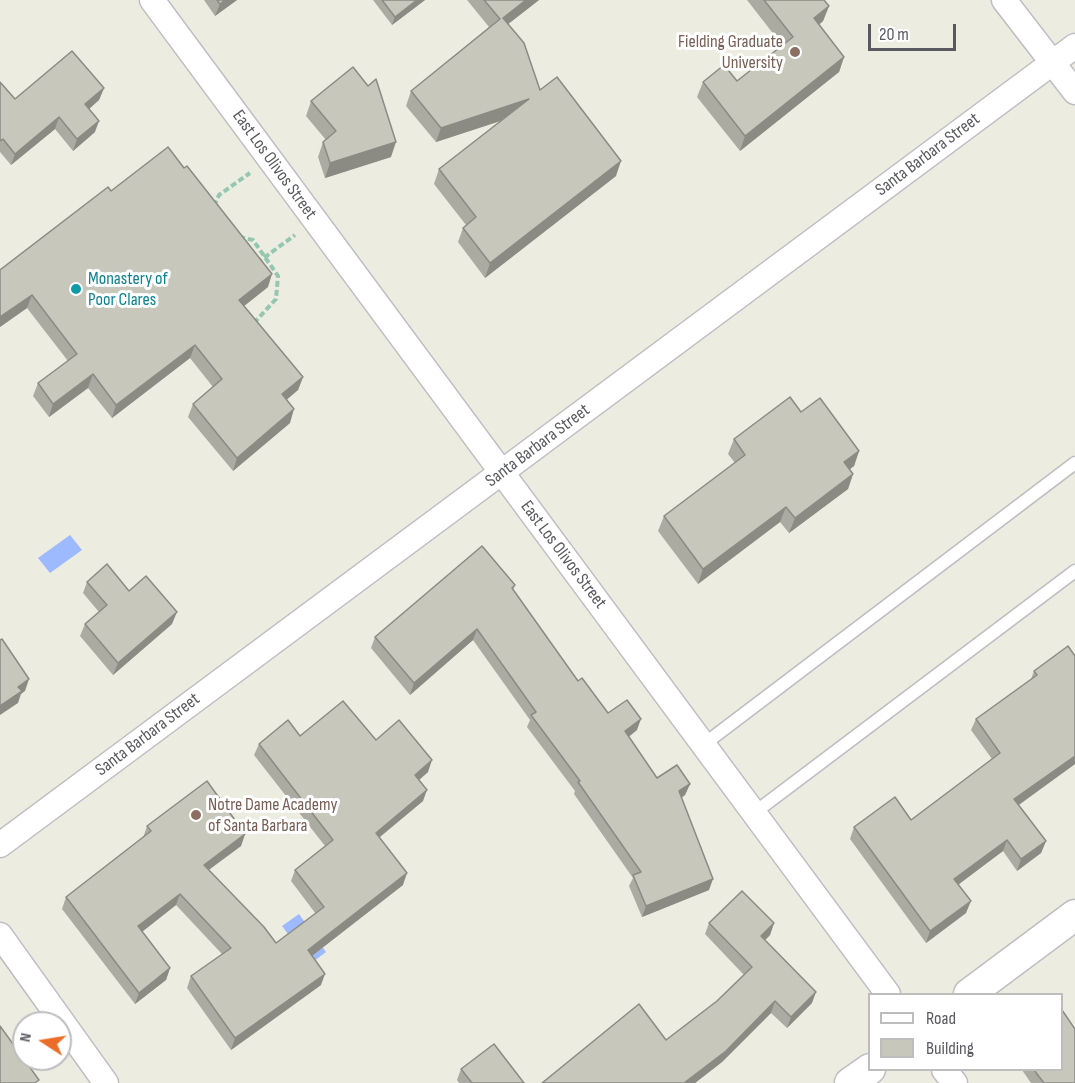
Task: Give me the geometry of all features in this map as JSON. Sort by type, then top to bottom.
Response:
[{"type":"street","name":"East Los Olivos Street","points":[[152,0],[887,993]]},
{"type":"street","points":[[1004,0],[1075,92]]},
{"type":"street","name":"Santa Barbara Street","points":[[0,845],[1075,46]]},
{"type":"street","points":[[970,993],[1075,915]]},
{"type":"street","points":[[0,935],[106,1083]]},
{"type":"street","points":[[850,1083],[868,1070]]},
{"type":"street","points":[[945,1071],[955,1083]]},
{"type":"lane","points":[[703,745],[1075,463]]},
{"type":"lane","points":[[753,813],[1075,571]]},
{"type":"path","points":[[208,206],[219,195],[270,159]]},
{"type":"path","points":[[214,201],[214,216]]},
{"type":"path","points":[[252,267],[315,221]]},
{"type":"path","points":[[232,238],[253,240],[278,276],[276,299],[248,329]]},
{"type":"water","points":[[70,535],[82,550],[50,573],[38,558]]},
{"type":"water","points":[[299,914],[326,952],[310,964],[282,926]]},
{"type":"building","points":[[382,0],[417,0],[395,17]]},
{"type":"building","points":[[484,0],[526,0],[503,18],[524,43],[540,90],[557,77],[621,161],[490,263],[463,228],[476,217],[439,169],[529,99],[441,128],[411,91],[500,19]]},
{"type":"building","points":[[764,0],[824,0],[829,6],[814,18],[844,57],[745,136],[703,82],[724,65],[737,81],[793,37]]},
{"type":"building","points":[[72,51],[104,88],[85,104],[99,121],[77,139],[59,117],[15,154],[3,139],[0,141],[0,82],[15,99]]},
{"type":"building","points":[[353,67],[368,86],[376,79],[396,142],[330,163],[323,142],[336,131],[311,101]]},
{"type":"building","points":[[168,147],[184,168],[187,166],[272,274],[239,300],[303,377],[282,394],[294,409],[237,458],[193,404],[222,379],[195,345],[116,405],[93,374],[53,404],[38,383],[77,354],[32,295],[0,317],[0,270],[108,187],[111,191]]},
{"type":"building","points":[[790,397],[801,412],[820,398],[859,451],[844,462],[853,474],[795,518],[786,507],[703,569],[664,516],[745,455],[734,439]]},
{"type":"building","points":[[482,546],[515,585],[512,588],[578,681],[582,678],[608,713],[627,700],[641,719],[625,731],[657,778],[677,765],[690,784],[679,791],[713,879],[646,906],[633,875],[641,872],[578,782],[580,781],[531,715],[536,712],[477,629],[414,683],[375,637]]},
{"type":"building","points":[[107,564],[129,591],[146,576],[177,612],[118,663],[85,624],[107,605],[87,582]]},
{"type":"building","points":[[2,639],[29,679],[18,687],[22,691],[0,706],[0,640]]},
{"type":"building","points":[[1068,646],[1075,656],[1075,756],[1014,799],[1046,841],[1021,859],[1007,840],[954,879],[971,901],[930,931],[854,827],[895,797],[911,820],[1000,753],[976,719],[1037,675],[1034,671]]},
{"type":"building","points":[[343,701],[376,740],[399,720],[432,760],[415,775],[427,790],[376,833],[407,873],[308,950],[325,974],[235,1038],[191,976],[231,948],[180,894],[138,926],[170,968],[139,993],[66,897],[151,831],[147,826],[207,781],[245,834],[204,865],[264,927],[276,943],[324,907],[295,870],[333,840],[259,744],[288,720],[300,736]]},
{"type":"building","points":[[742,891],[774,923],[761,936],[816,992],[791,1017],[775,1001],[726,1051],[684,1083],[542,1083],[639,1004],[666,1040],[717,1001],[752,967],[709,923]]},
{"type":"building","points":[[1063,1011],[1075,1029],[1075,1083],[1044,1083],[1035,1071],[1063,1071]]},
{"type":"building","points":[[0,1026],[12,1043],[12,1071],[32,1071],[39,1080],[35,1083],[0,1083]]},
{"type":"building","points":[[494,1044],[524,1083],[472,1083],[461,1069]]},
{"type":"place","name":"Fielding Graduate University","points":[[795,52]]},
{"type":"place","name":"Monastery of Poor Clares","points":[[76,289]]},
{"type":"place","name":"Notre Dame Academy of Santa Barbara","points":[[196,815]]}]
